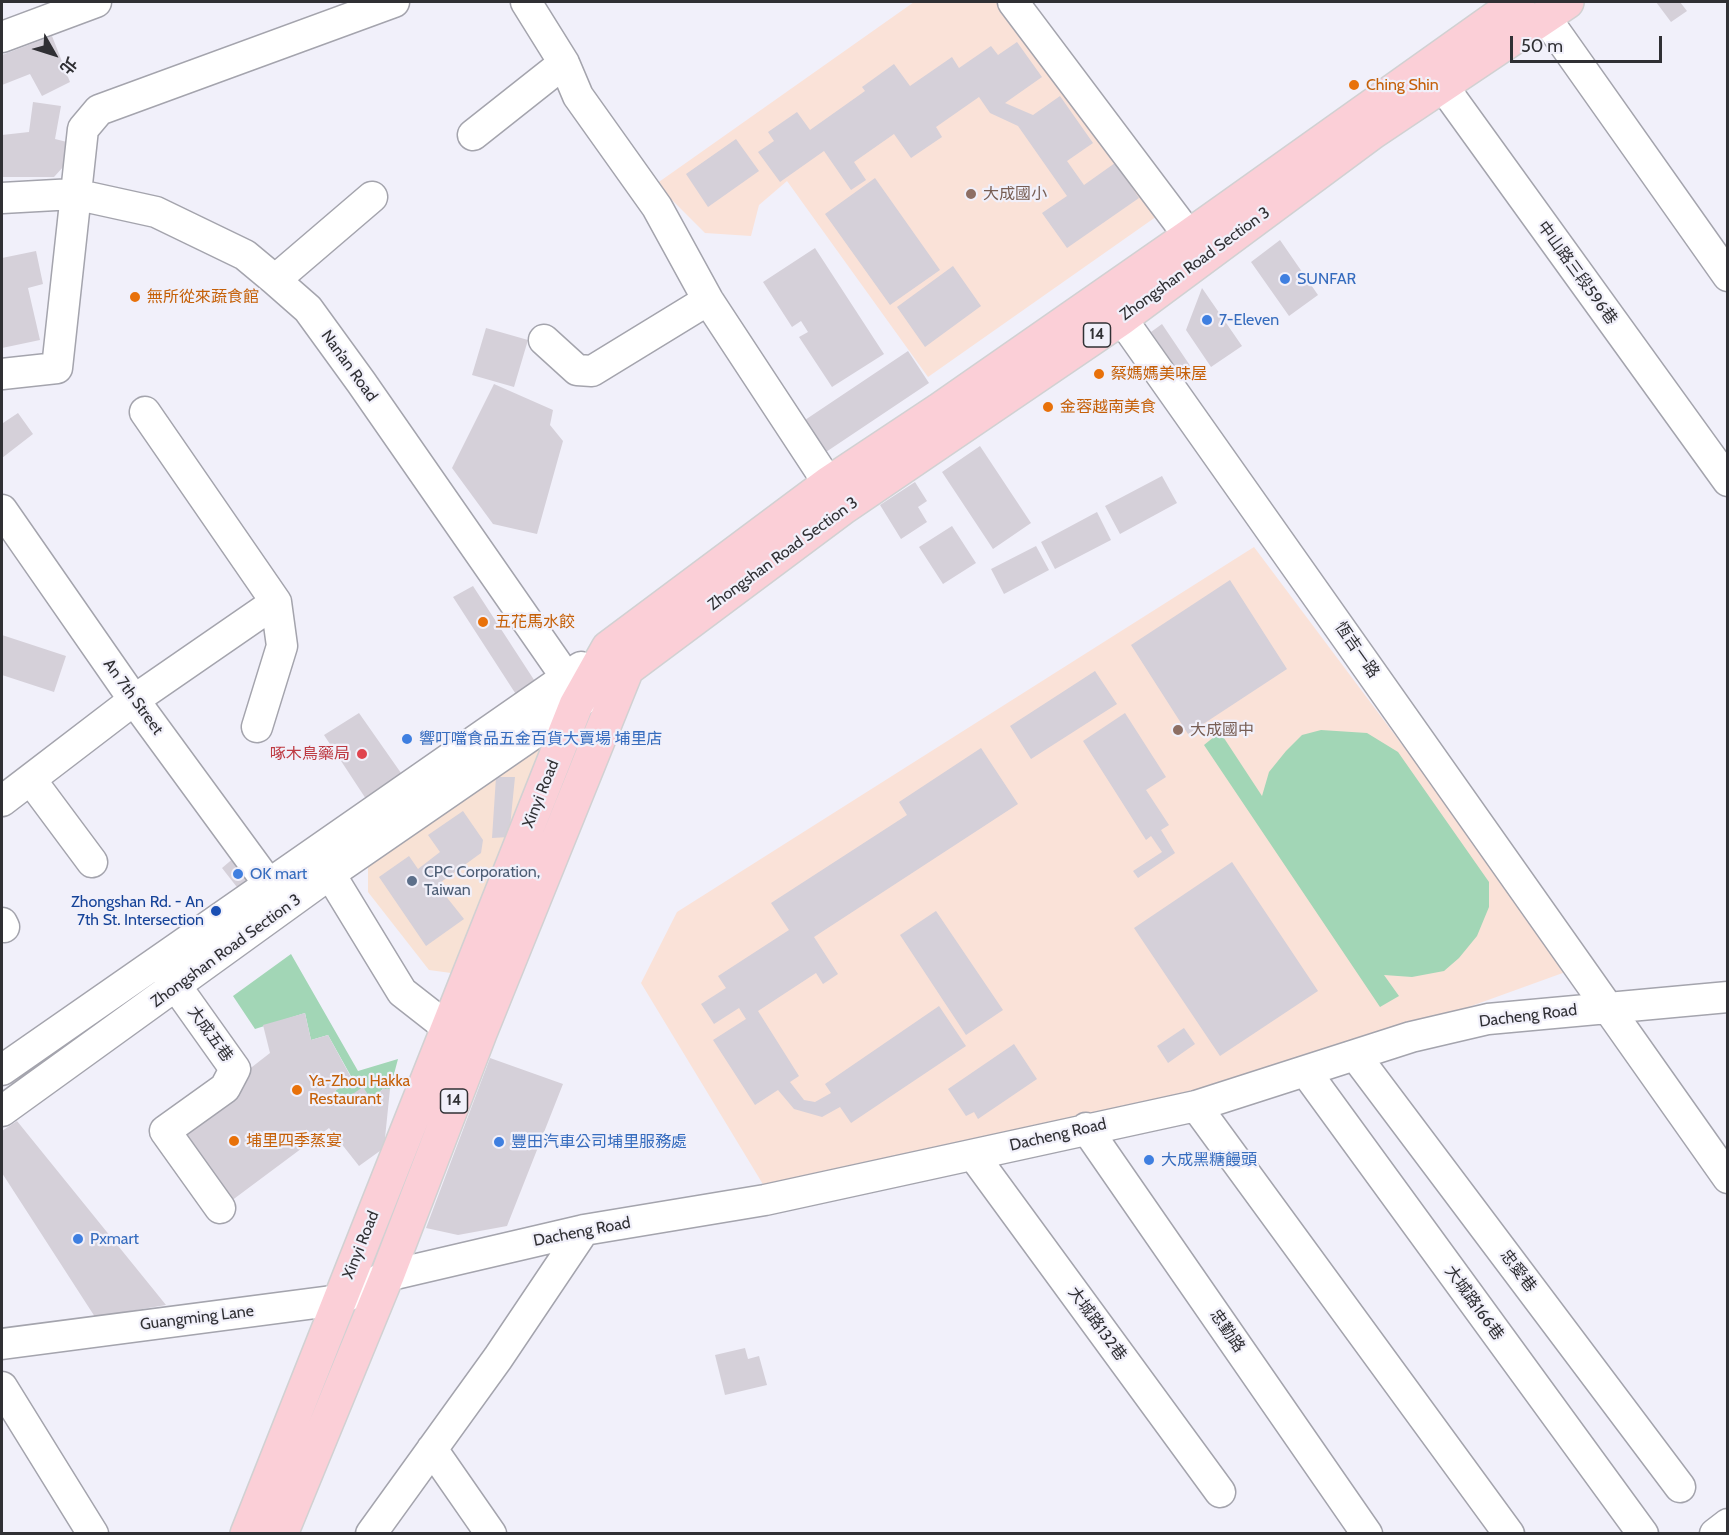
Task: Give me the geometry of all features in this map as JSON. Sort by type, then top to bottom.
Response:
[{"type":"main road","name":"Zhongshan Road Section 3","points":[[1113,306],[1189,236],[1435,74],[1543,7]]},
{"type":"main road","name":"Zhongshan Road Section 3","points":[[618,659],[837,495],[939,410],[1113,306],[1373,132],[1435,74]]},
{"type":"main road","name":"Xinyi Road","points":[[246,1533],[448,1028],[571,691],[618,659]]},
{"type":"main road","name":"Xinyi Road","points":[[281,1533],[387,1276],[480,1033],[618,659]]},
{"type":"street","points":[[2,37],[96,2]]},
{"type":"street","points":[[2,374],[57,368],[74,194],[83,129],[99,110],[394,2]]},
{"type":"street","points":[[526,2],[564,63],[578,96],[657,207],[708,300],[837,495]]},
{"type":"street","points":[[1013,2],[1189,236]]},
{"type":"street","points":[[1543,7],[1728,276]]},
{"type":"street","points":[[472,135],[564,63]]},
{"type":"street","name":"中山路三段596巷","points":[[1435,74],[1728,481]]},
{"type":"street","name":"Nan’an Road","points":[[2,198],[74,194],[156,212],[245,255],[275,280],[308,309],[361,382],[571,691]]},
{"type":"street","points":[[275,280],[372,197]]},
{"type":"street","points":[[544,340],[577,370],[592,372],[708,300]]},
{"type":"street","name":"恆吉一路","points":[[1113,306],[1728,1178]]},
{"type":"street","points":[[145,412],[276,602],[282,646],[257,727]]},
{"type":"street","name":"An 7th Street","points":[[2,510],[134,700],[268,883]]},
{"type":"street","points":[[2,801],[134,700],[276,602]]},
{"type":"street","name":"Zhongshan Road Section 3","points":[[2,1112],[177,988],[571,691]]},
{"type":"street","name":"Zhongshan Road Section 3","points":[[2,1070],[268,883],[571,691]]},
{"type":"street","points":[[31,780],[92,862]]},
{"type":"street","points":[[268,883],[330,874],[402,992],[448,1028],[480,1033]]},
{"type":"street","name":"大成五巷","points":[[158,962],[236,1069],[225,1088],[165,1131],[220,1208]]},
{"type":"street","name":"Dacheng Road","points":[[387,1276],[584,1230],[765,1200],[974,1156],[1086,1128],[1196,1106],[1411,1037],[1488,1019],[1728,997]]},
{"type":"street","name":"忠愛巷","points":[[1355,1055],[1680,1487]]},
{"type":"street","name":"大城路166巷","points":[[1306,1072],[1643,1533]]},
{"type":"street","points":[[1196,1106],[1509,1533]]},
{"type":"street","name":"忠勤路","points":[[1086,1128],[1367,1533]]},
{"type":"street","name":"大城路132巷","points":[[974,1156],[1220,1492]]},
{"type":"street","points":[[371,1533],[498,1358],[584,1230]]},
{"type":"street","name":"Guangming Lane","points":[[2,1344],[339,1300],[387,1276]]},
{"type":"street","points":[[2,1387],[93,1533]]},
{"type":"street","points":[[432,1449],[490,1533]]},
{"type":"street","points":[[1715,1533],[1728,1524]]},
{"type":"shaded area","name":"大成國小","points":[[914,2],[1009,2],[1160,214],[928,377],[787,181],[759,205],[751,236],[705,233],[656,184]]},
{"type":"shaded area","name":"大成國中","points":[[1254,547],[1571,970],[1289,1072],[764,1186],[641,983],[677,912]]},
{"type":"shaded area","points":[[548,738],[451,973],[429,970],[368,892],[368,864]]},
{"type":"green space","points":[[1321,730],[1367,733],[1398,752],[1489,882],[1489,907],[1477,936],[1459,958],[1444,971],[1412,977],[1384,975],[1399,996],[1380,1007],[1204,745],[1220,732],[1262,796],[1269,772],[1286,751],[1302,735]]},
{"type":"green space","points":[[291,954],[358,1071],[398,1059],[390,1089],[383,1089],[371,1099],[342,1101],[335,1091],[352,1078],[328,1035],[311,1040],[305,1013],[255,1029],[233,996]]},
{"type":"building","points":[[1656,2],[1680,2],[1687,11],[1671,22]]},
{"type":"building","points":[[52,36],[70,82],[42,96],[30,74],[2,85],[2,55]]},
{"type":"building","points":[[1017,42],[1042,77],[1005,103],[1033,115],[1060,96],[1093,143],[1067,161],[1084,185],[1115,163],[1139,198],[1067,248],[1042,213],[1067,196],[1018,126],[990,113],[979,97],[936,127],[942,137],[911,158],[894,134],[854,162],[866,180],[851,190],[824,151],[780,182],[758,152],[774,141],[768,132],[797,112],[810,130],[865,91],[862,87],[894,64],[910,86],[952,57],[959,68],[991,46],[998,55]]},
{"type":"building","points":[[33,102],[61,106],[55,139],[67,142],[64,166],[54,177],[2,177],[2,135],[29,132]]},
{"type":"building","points":[[736,139],[759,171],[708,207],[686,174]]},
{"type":"building","points":[[875,178],[940,270],[890,305],[825,214]]},
{"type":"building","name":"SUNFAR","points":[[1280,240],[1318,295],[1289,316],[1251,262]]},
{"type":"building","points":[[815,248],[884,354],[832,387],[799,337],[808,332],[801,321],[792,327],[763,282]]},
{"type":"building","points":[[36,251],[43,284],[28,288],[40,340],[2,348],[2,258]]},
{"type":"building","points":[[953,266],[981,306],[925,347],[897,307]]},
{"type":"building","name":"7-Eleven","points":[[1202,288],[1242,346],[1211,367],[1186,330]]},
{"type":"building","points":[[1162,324],[1193,370],[1182,377],[1151,332]]},
{"type":"building","points":[[486,328],[528,340],[514,387],[472,375]]},
{"type":"building","points":[[908,351],[929,383],[820,456],[799,424]]},
{"type":"building","points":[[494,384],[553,410],[550,425],[563,441],[537,534],[493,524],[452,468]]},
{"type":"building","points":[[18,413],[33,434],[2,458],[2,421],[3,423]]},
{"type":"building","points":[[980,446],[1031,523],[993,549],[942,472]]},
{"type":"building","points":[[1162,476],[1177,503],[1120,534],[1105,506]]},
{"type":"building","points":[[915,482],[927,501],[918,507],[927,522],[901,539],[880,505]]},
{"type":"building","points":[[1097,512],[1111,540],[1055,569],[1041,542]]},
{"type":"building","points":[[952,526],[976,563],[943,584],[919,547]]},
{"type":"building","points":[[1036,546],[1049,570],[1004,594],[991,569]]},
{"type":"building","points":[[1230,580],[1287,669],[1188,734],[1131,645]]},
{"type":"building","name":"五花馬水餃","points":[[473,586],[538,686],[519,699],[453,597]]},
{"type":"building","points":[[2,635],[66,656],[54,692],[2,675]]},
{"type":"building","points":[[1095,671],[1117,704],[1031,759],[1010,726]]},
{"type":"building","name":"啄木鳥藥局","points":[[359,713],[401,773],[366,799],[324,735]]},
{"type":"building","points":[[1125,713],[1166,777],[1146,790],[1169,825],[1161,830],[1175,853],[1138,878],[1133,871],[1162,852],[1151,836],[1146,840],[1083,741]]},
{"type":"building","points":[[981,748],[1018,804],[814,937],[838,974],[823,984],[816,973],[758,1011],[799,1076],[790,1082],[804,1100],[815,1102],[831,1093],[825,1084],[939,1006],[966,1046],[851,1123],[840,1107],[822,1117],[794,1109],[778,1090],[755,1105],[713,1040],[746,1019],[739,1008],[714,1024],[701,1004],[726,988],[718,976],[789,930],[771,903],[907,815],[899,802]]},
{"type":"building","points":[[496,777],[515,777],[509,837],[492,838]]},
{"type":"building","name":"CPC Corporation, Taiwan","points":[[463,811],[483,840],[481,853],[437,885],[464,919],[426,946],[379,877],[409,856],[418,869],[440,852],[428,835]]},
{"type":"building","name":"OK mart","points":[[242,851],[250,877],[240,891],[222,868]]},
{"type":"building","points":[[1232,862],[1318,991],[1220,1056],[1134,928]]},
{"type":"building","points":[[936,911],[1003,1010],[966,1035],[900,935]]},
{"type":"building","points":[[305,1013],[311,1040],[328,1035],[352,1079],[335,1091],[342,1101],[363,1087],[371,1099],[383,1089],[390,1089],[384,1148],[359,1166],[329,1128],[223,1207],[167,1133],[270,1053],[263,1025]]},
{"type":"building","points":[[1184,1028],[1195,1044],[1168,1063],[1157,1046]]},
{"type":"building","points":[[1014,1044],[1037,1079],[978,1119],[974,1112],[966,1116],[948,1089]]},
{"type":"building","name":"豐田汽車公司埔里服務處","points":[[490,1058],[563,1084],[507,1226],[458,1235],[426,1228]]},
{"type":"building","name":"Pxmart","points":[[17,1121],[166,1305],[95,1317],[2,1173],[2,1131]]},
{"type":"building","points":[[745,1348],[748,1359],[759,1356],[767,1385],[725,1395],[715,1355]]},
{"type":"place","name":"Ching Shin","points":[[1354,85]]},
{"type":"place","name":"大成國小","points":[[971,194]]},
{"type":"place","name":"SUNFAR","points":[[1285,279]]},
{"type":"place","name":"無所從來蔬食館","points":[[135,297]]},
{"type":"place","name":"7-Eleven","points":[[1207,320]]},
{"type":"place","name":"蔡媽媽美味屋","points":[[1099,374]]},
{"type":"place","name":"金蓉越南美食","points":[[1048,407]]},
{"type":"place","name":"五花馬水餃","points":[[483,622]]},
{"type":"place","name":"大成國中","points":[[1178,730]]},
{"type":"place","name":"響叮噹食品五金百貨大賣場 埔里店","points":[[407,739]]},
{"type":"place","name":"啄木鳥藥局","points":[[362,754]]},
{"type":"place","name":"OK mart","points":[[238,874]]},
{"type":"place","name":"CPC Corporation, Taiwan","points":[[412,881]]},
{"type":"place","name":"Zhongshan Rd. - An 7th St. Intersection","points":[[216,911]]},
{"type":"place","name":"Ya-Zhou Hakka Restaurant","points":[[297,1090]]},
{"type":"place","name":"埔里四季蒸宴","points":[[234,1141]]},
{"type":"place","name":"豐田汽車公司埔里服務處","points":[[499,1142]]},
{"type":"place","name":"大成黑糖饅頭","points":[[1149,1160]]},
{"type":"place","name":"Pxmart","points":[[78,1239]]}]
